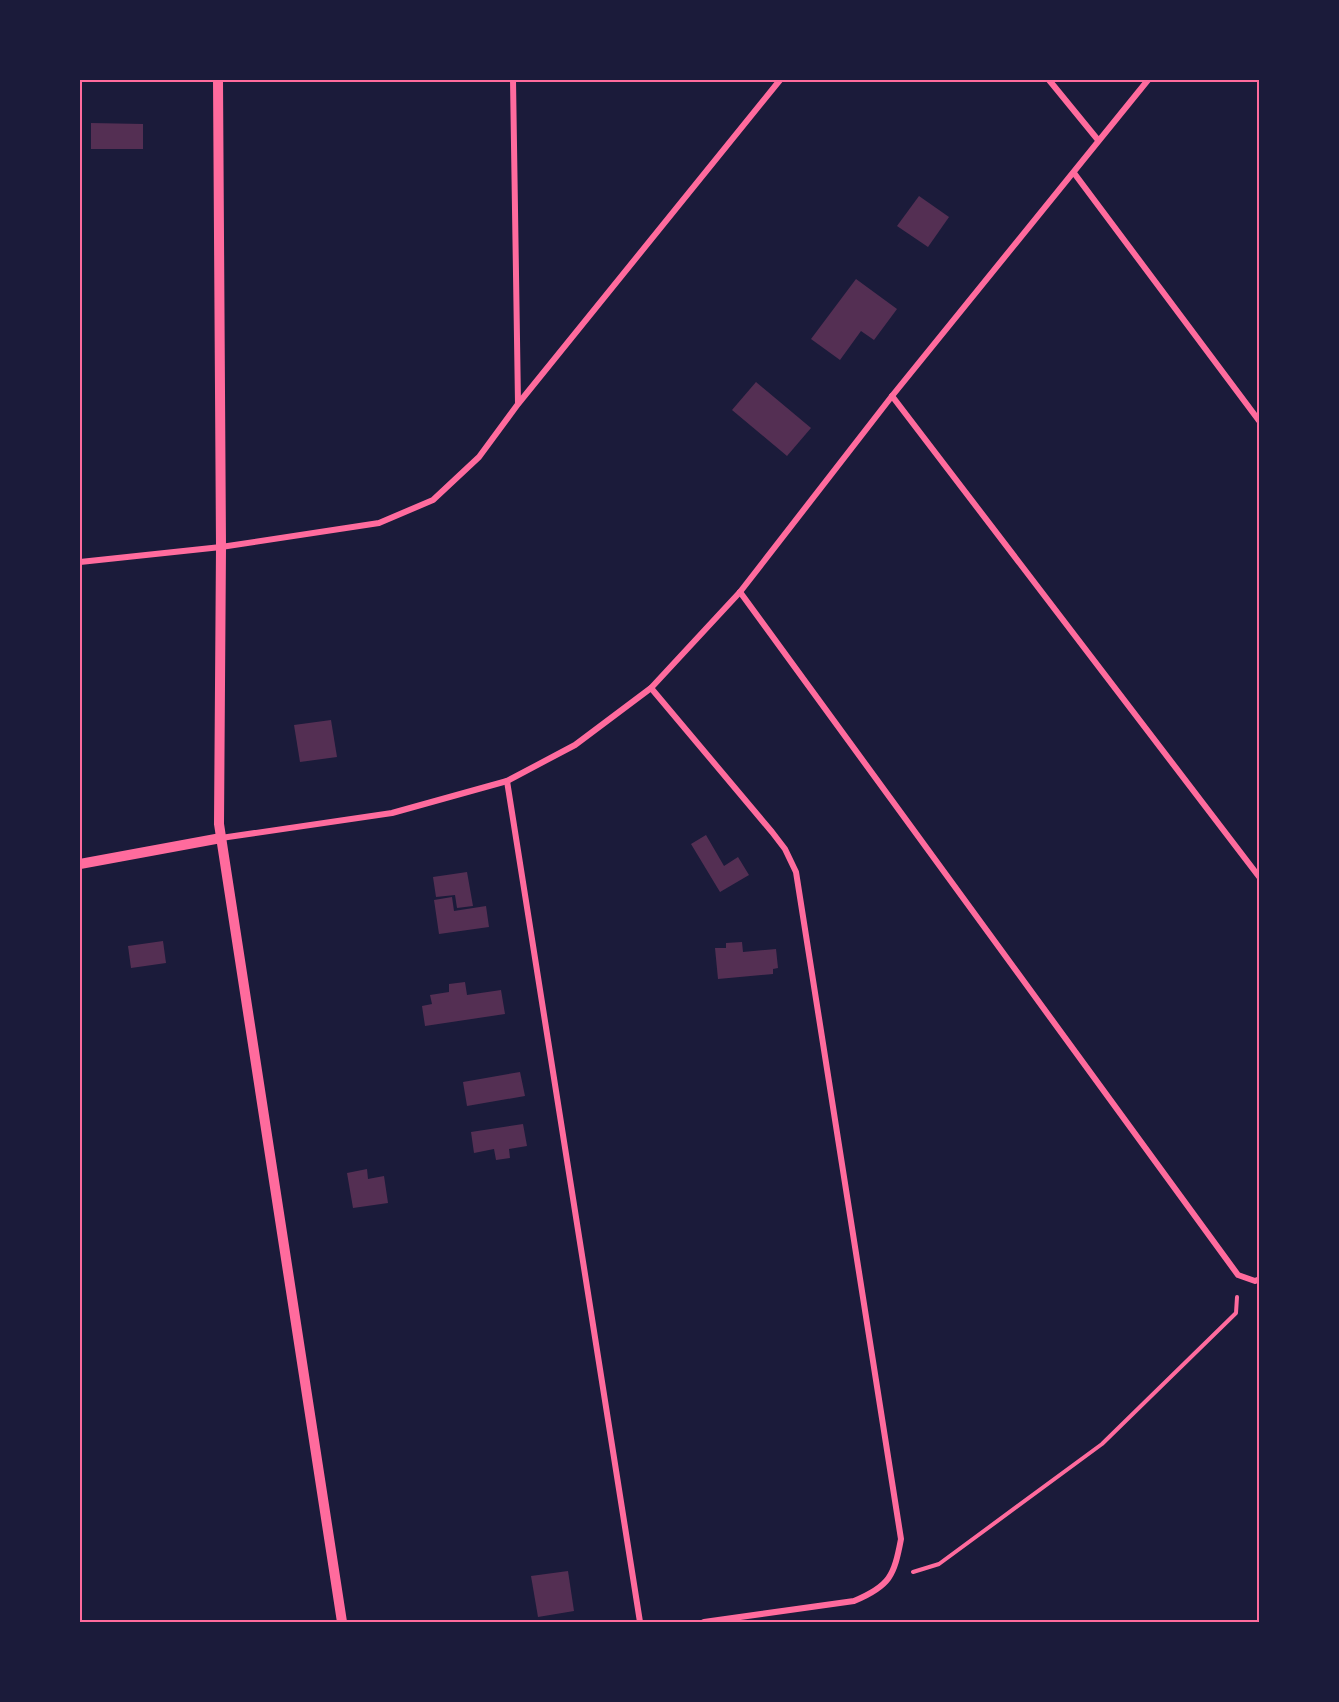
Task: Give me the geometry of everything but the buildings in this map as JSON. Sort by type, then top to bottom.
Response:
[{"type":"street","points":[[218,80],[221,547],[219,824],[342,1623]]},
{"type":"street","points":[[513,80],[518,404]]},
{"type":"street","points":[[80,562],[221,547],[379,523],[433,500],[479,457],[518,404],[780,80]]},
{"type":"street","points":[[1049,80],[1098,140]]},
{"type":"street","points":[[80,864],[221,838],[392,813],[507,781],[575,745],[651,688],[740,592],[892,396],[1148,80]]},
{"type":"street","points":[[1074,173],[1260,422]]},
{"type":"street","points":[[892,396],[1260,878]]},
{"type":"street","points":[[740,592],[1238,1275],[1255,1281],[1260,1279]]},
{"type":"street","points":[[651,688],[772,832],[785,849],[796,872],[901,1539],[890,1578],[869,1595],[854,1601],[704,1623]]},
{"type":"street","points":[[507,781],[640,1623]]},
{"type":"path","points":[[890,1578],[939,1564],[1102,1444],[1236,1313],[1238,1275]]}]
